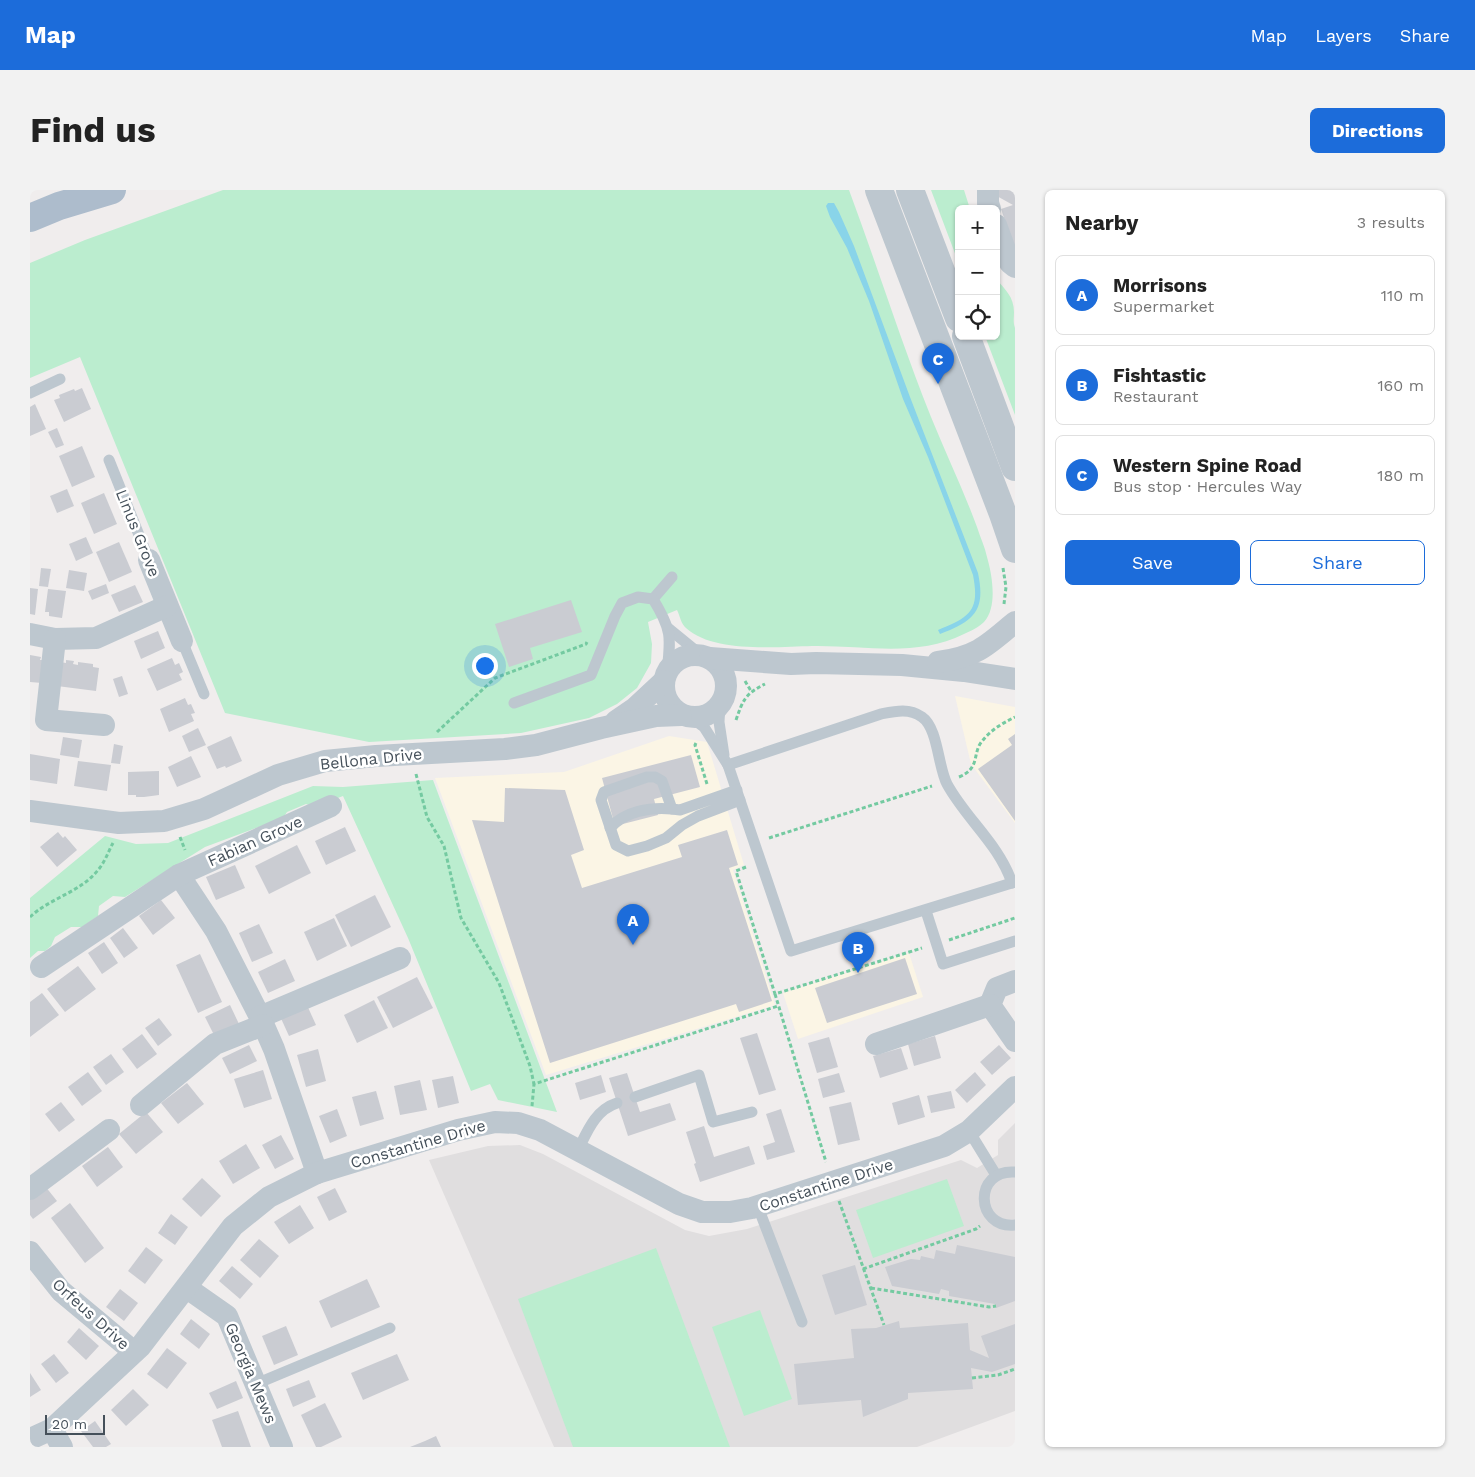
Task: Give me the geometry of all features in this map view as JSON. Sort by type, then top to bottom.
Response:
[{"type":"main road","points":[[30,218],[59,206],[112,190]]},
{"type":"street","points":[[879,190],[1004,514],[1009,557]]},
{"type":"street","points":[[910,190],[955,308]]},
{"type":"street","points":[[988,190],[989,205]]},
{"type":"street","points":[[1000,236],[1010,263],[1015,267]]},
{"type":"street","points":[[967,340],[1015,467]]},
{"type":"street","name":"Linus Grove","points":[[148,560],[182,641]]},
{"type":"street","points":[[30,634],[55,638],[96,638],[167,606]]},
{"type":"street","name":"Bellona Drive","points":[[902,665],[957,659],[984,648],[1009,614]]},
{"type":"street","points":[[55,638],[46,720],[104,725]]},
{"type":"street","name":"Bellona Drive","points":[[601,728],[635,708],[665,676],[673,664],[681,658],[690,655],[791,664]]},
{"type":"street","points":[[705,657],[719,665],[724,674],[726,684],[723,700]]},
{"type":"street","name":"Bellona Drive","points":[[30,811],[119,823],[164,821],[204,809],[278,775],[325,762],[413,753],[520,747],[567,738],[601,728],[656,716],[694,722],[702,716],[713,712],[739,680],[759,669],[791,664],[816,662],[902,665],[964,671],[1015,679]]},
{"type":"street","points":[[665,676],[664,691],[667,701],[673,709],[694,722]]},
{"type":"street","name":"Fabian Grove","points":[[41,967],[179,875],[331,806]]},
{"type":"street","points":[[179,875],[216,931],[261,1021],[274,1050],[318,1173]]},
{"type":"street","points":[[141,1105],[215,1044],[400,958]]},
{"type":"street","points":[[876,1044],[990,1005],[997,988],[1015,982]]},
{"type":"street","points":[[990,1005],[1015,1041]]},
{"type":"street","name":"Constantine Drive","points":[[30,1439],[57,1438],[140,1346],[187,1288],[233,1226],[269,1197],[318,1173],[458,1130],[495,1122],[518,1123],[540,1130],[678,1204],[702,1212],[730,1212],[758,1207],[944,1146],[970,1131],[1015,1087]]},
{"type":"street","points":[[30,1189],[109,1130]]},
{"type":"street","name":"Orfeus Drive","points":[[30,1252],[61,1291],[134,1352]]},
{"type":"street","name":"Georgia Mews","points":[[187,1288],[227,1316],[282,1447]]},
{"type":"lane","points":[[30,393],[60,379]]},
{"type":"lane","name":"Linus Grove","points":[[109,460],[148,560]]},
{"type":"lane","points":[[653,599],[672,577]]},
{"type":"lane","points":[[514,703],[591,675],[622,603],[638,597],[653,599]]},
{"type":"lane","points":[[653,599],[668,628],[670,641],[665,676]]},
{"type":"lane","points":[[668,628],[705,657]]},
{"type":"lane","name":"Linus Grove","points":[[182,641],[204,694]]},
{"type":"lane","points":[[723,700],[718,713],[726,761],[791,951],[926,911],[1014,882],[1000,856],[946,781],[933,733],[923,718],[910,711],[898,710],[881,714],[726,761]]},
{"type":"lane","points":[[694,722],[726,761]]},
{"type":"lane","points":[[672,808],[662,781],[655,777],[648,777],[604,792],[601,800],[616,845],[628,851],[666,838],[682,825],[738,795]]},
{"type":"lane","points":[[610,828],[617,819],[653,807],[680,810],[711,799],[738,795]]},
{"type":"lane","points":[[926,911],[943,964],[1015,941]]},
{"type":"lane","points":[[634,1097],[699,1075],[713,1122],[752,1112]]},
{"type":"lane","points":[[578,1150],[593,1120],[606,1108],[617,1103]]},
{"type":"lane","points":[[970,1131],[996,1176]]},
{"type":"lane","points":[[1015,1172],[1004,1172],[990,1181],[985,1189],[984,1198],[985,1207],[992,1218],[1004,1224],[1015,1225]]},
{"type":"lane","points":[[758,1207],[802,1322]]},
{"type":"lane","points":[[256,1384],[390,1328]]},
{"type":"path","points":[[1009,557],[1006,587],[1009,614]]},
{"type":"path","points":[[435,733],[495,678],[586,644],[589,636]]},
{"type":"path","points":[[720,728],[735,722],[742,704],[751,691],[766,684]]},
{"type":"path","points":[[884,1325],[832,1184],[736,871],[746,868],[740,847],[964,775],[976,763],[979,746],[994,728],[1015,717]]},
{"type":"path","points":[[694,722],[698,736],[695,745],[711,799]]},
{"type":"path","points":[[413,753],[417,784],[427,817],[444,846],[461,918],[499,983],[530,1066],[534,1084],[532,1107],[527,1126]]},
{"type":"path","points":[[775,994],[1015,918]]},
{"type":"path","points":[[534,1084],[778,1006]]},
{"type":"path","points":[[863,1269],[976,1229],[992,1218]]},
{"type":"path","points":[[870,1288],[989,1307],[996,1306]]},
{"type":"path","points":[[972,1378],[998,1375],[1015,1369]]},
{"type":"shaded area","points":[[955,696],[1015,707],[1015,823],[971,764]]},
{"type":"shaded area","points":[[669,736],[707,742],[744,865],[733,870],[775,1005],[546,1075],[435,778],[564,772]]},
{"type":"shaded area","points":[[909,953],[923,997],[798,1039],[783,993]]},
{"type":"shaded area","points":[[1015,1123],[1015,1411],[917,1447],[554,1447],[429,1160],[488,1146],[520,1145],[543,1154],[685,1230],[709,1236],[747,1229],[961,1160],[977,1168],[998,1155],[998,1140]]},
{"type":"green space","points":[[223,190],[849,190],[920,389],[985,550],[991,572],[993,590],[988,616],[982,624],[969,632],[927,646],[890,649],[831,646],[746,647],[712,642],[698,636],[684,626],[677,610],[648,622],[652,644],[651,663],[637,688],[617,704],[589,718],[521,733],[369,742],[225,713],[80,357],[30,378],[30,263],[85,240]]},
{"type":"green space","points":[[931,190],[964,190],[969,205],[955,205],[955,253]]},
{"type":"green space","points":[[1000,284],[1008,294],[1014,307],[1015,415],[987,340],[1000,340]]},
{"type":"green space","points":[[433,780],[557,1112],[498,1100],[490,1084],[471,1091],[408,938],[343,796],[315,807],[306,804],[287,812],[283,818],[205,847],[125,897],[113,896],[99,906],[98,916],[82,927],[71,927],[55,937],[51,946],[45,951],[38,951],[30,958],[30,898],[105,836],[136,844],[168,843],[313,786],[343,787]]},
{"type":"green space","points":[[947,1179],[964,1226],[873,1258],[856,1210]]},
{"type":"green space","points":[[656,1248],[730,1447],[573,1447],[518,1299]]},
{"type":"green space","points":[[760,1310],[792,1399],[744,1416],[712,1327]]},
{"type":"water","points":[[828,203],[834,203],[854,246],[978,573],[980,597],[975,613],[961,624],[940,634],[938,630],[958,621],[970,611],[975,597],[973,575],[928,457],[903,399],[869,301],[847,248],[830,217],[826,206]]},
{"type":"building","points":[[998,190],[1015,190],[1015,250],[1001,209],[1013,205],[995,195]]},
{"type":"building","points":[[82,388],[91,409],[64,422],[54,400],[60,398],[59,395]]},
{"type":"building","points":[[35,404],[46,429],[30,436],[30,407]]},
{"type":"building","points":[[57,428],[64,445],[56,448],[48,432]]},
{"type":"building","points":[[82,446],[95,477],[72,487],[59,456]]},
{"type":"building","points":[[67,489],[74,506],[57,513],[50,496]]},
{"type":"building","points":[[104,493],[117,524],[94,534],[81,503]]},
{"type":"building","points":[[86,537],[93,553],[76,561],[69,544]]},
{"type":"building","points":[[119,542],[132,572],[109,582],[96,552]]},
{"type":"building","points":[[41,568],[51,569],[48,587],[39,586]]},
{"type":"building","points":[[69,570],[87,573],[84,591],[66,588]]},
{"type":"building","points":[[106,584],[109,593],[92,600],[88,591]]},
{"type":"building","points":[[135,585],[143,602],[119,612],[111,595]]},
{"type":"building","points":[[30,588],[38,589],[35,615],[30,614]]},
{"type":"building","points":[[48,589],[66,591],[62,618],[49,616],[49,612],[45,612]]},
{"type":"building","points":[[571,600],[582,632],[530,648],[533,659],[509,667],[495,624]]},
{"type":"building","points":[[158,631],[165,648],[141,659],[134,641]]},
{"type":"building","points":[[30,655],[41,657],[40,660],[46,660],[42,683],[30,682]]},
{"type":"building","points":[[172,658],[175,665],[179,663],[183,672],[179,674],[182,680],[157,691],[147,669]]},
{"type":"building","points":[[66,660],[74,661],[73,664],[78,665],[78,662],[93,664],[93,667],[99,668],[96,691],[57,686],[60,662],[66,663]]},
{"type":"building","points":[[122,676],[128,694],[119,697],[113,679]]},
{"type":"building","points":[[185,698],[188,705],[191,704],[195,713],[191,714],[194,721],[169,732],[160,709]]},
{"type":"building","points":[[198,728],[206,745],[189,752],[182,736]]},
{"type":"building","points":[[1015,734],[1015,821],[978,769],[1012,745],[1008,739]]},
{"type":"building","points":[[231,736],[242,761],[226,768],[225,766],[217,769],[207,747]]},
{"type":"building","points":[[63,737],[82,740],[79,758],[60,755]]},
{"type":"building","points":[[114,744],[123,746],[120,764],[111,763]]},
{"type":"building","points":[[30,754],[60,759],[57,784],[30,780]]},
{"type":"building","points":[[691,755],[700,787],[654,799],[658,815],[615,826],[602,778]]},
{"type":"building","points":[[191,756],[201,777],[177,787],[168,767]]},
{"type":"building","points":[[78,761],[111,765],[107,791],[74,786]]},
{"type":"building","points":[[159,771],[159,795],[136,797],[136,795],[128,795],[128,772]]},
{"type":"building","points":[[505,788],[565,790],[584,850],[571,855],[582,888],[682,857],[678,845],[727,830],[738,865],[729,868],[772,1001],[739,1012],[736,1004],[550,1063],[472,820],[504,822]]},
{"type":"building","points":[[345,827],[356,851],[326,865],[315,841]]},
{"type":"building","points":[[58,832],[63,838],[65,836],[77,850],[57,867],[40,847]]},
{"type":"building","points":[[297,845],[311,873],[269,894],[255,866]]},
{"type":"building","points":[[235,865],[245,888],[216,900],[206,877]]},
{"type":"building","points":[[375,895],[391,927],[351,947],[335,915]]},
{"type":"building","points":[[161,900],[175,918],[153,935],[139,916]]},
{"type":"building","points":[[334,918],[347,946],[317,961],[304,932]]},
{"type":"building","points":[[259,924],[273,953],[252,962],[239,933]]},
{"type":"building","points":[[123,928],[138,948],[124,958],[110,938]]},
{"type":"building","points":[[104,942],[118,963],[102,974],[88,953]]},
{"type":"building","points":[[200,954],[222,1002],[198,1013],[176,965]]},
{"type":"building","points":[[905,958],[917,994],[827,1023],[815,988]]},
{"type":"building","points":[[285,959],[295,981],[268,993],[258,972]]},
{"type":"building","points":[[78,966],[96,989],[65,1012],[47,989]]},
{"type":"building","points":[[417,977],[433,1008],[393,1028],[377,997]]},
{"type":"building","points":[[42,993],[59,1015],[30,1037],[30,1002]]},
{"type":"building","points":[[374,1000],[388,1028],[357,1043],[344,1015]]},
{"type":"building","points":[[306,1003],[316,1025],[289,1036],[279,1014]]},
{"type":"building","points":[[230,1005],[239,1024],[214,1035],[205,1017]]},
{"type":"building","points":[[159,1018],[172,1035],[158,1046],[145,1028]]},
{"type":"building","points":[[757,1033],[776,1090],[759,1095],[740,1038]]},
{"type":"building","points":[[142,1034],[157,1054],[137,1069],[122,1049]]},
{"type":"building","points":[[935,1036],[941,1058],[914,1066],[908,1044]]},
{"type":"building","points":[[829,1037],[838,1067],[817,1073],[808,1043]]},
{"type":"building","points":[[249,1045],[257,1061],[230,1074],[222,1058]]},
{"type":"building","points":[[999,1045],[1011,1058],[992,1075],[980,1062]]},
{"type":"building","points":[[901,1048],[908,1069],[880,1078],[873,1056]]},
{"type":"building","points":[[318,1049],[326,1081],[306,1087],[297,1055]]},
{"type":"building","points":[[111,1054],[124,1072],[106,1085],[93,1067]]},
{"type":"building","points":[[263,1070],[272,1099],[244,1108],[234,1079]]},
{"type":"building","points":[[88,1072],[102,1091],[82,1106],[68,1087]]},
{"type":"building","points":[[975,1072],[986,1085],[967,1103],[955,1090]]},
{"type":"building","points":[[627,1073],[640,1112],[670,1103],[676,1120],[628,1136],[609,1078]]},
{"type":"building","points":[[839,1073],[845,1092],[823,1098],[818,1079]]},
{"type":"building","points":[[601,1075],[606,1092],[580,1100],[575,1083]]},
{"type":"building","points":[[453,1076],[459,1103],[438,1108],[432,1080]]},
{"type":"building","points":[[420,1080],[427,1110],[400,1115],[394,1086]]},
{"type":"building","points":[[187,1083],[204,1104],[178,1124],[161,1103]]},
{"type":"building","points":[[376,1091],[384,1119],[360,1126],[352,1097]]},
{"type":"building","points":[[951,1091],[955,1108],[931,1113],[927,1096]]},
{"type":"building","points":[[919,1095],[925,1117],[898,1125],[892,1103]]},
{"type":"building","points":[[61,1102],[75,1120],[59,1132],[45,1114]]},
{"type":"building","points":[[851,1102],[860,1140],[838,1145],[829,1107]]},
{"type":"building","points":[[337,1109],[347,1136],[330,1143],[319,1116]]},
{"type":"building","points":[[781,1109],[795,1152],[767,1160],[763,1146],[775,1142],[766,1114]]},
{"type":"building","points":[[146,1112],[163,1132],[136,1154],[119,1134]]},
{"type":"building","points":[[704,1126],[714,1157],[749,1146],[755,1164],[700,1182],[686,1132]]},
{"type":"building","points":[[281,1135],[294,1159],[275,1169],[262,1145]]},
{"type":"building","points":[[246,1144],[260,1168],[233,1184],[219,1161]]},
{"type":"building","points":[[108,1147],[123,1167],[97,1187],[82,1166]]},
{"type":"building","points":[[202,1178],[221,1196],[201,1217],[182,1199]]},
{"type":"building","points":[[45,1186],[57,1201],[33,1219],[30,1215],[30,1198]]},
{"type":"building","points":[[335,1188],[347,1212],[329,1221],[317,1197]]},
{"type":"building","points":[[70,1203],[104,1248],[85,1263],[51,1218]]},
{"type":"building","points":[[300,1205],[314,1228],[289,1244],[274,1222]]},
{"type":"building","points":[[171,1214],[188,1227],[175,1245],[158,1233]]},
{"type":"building","points":[[259,1239],[279,1256],[260,1278],[240,1260]]},
{"type":"building","points":[[957,1245],[1015,1257],[1015,1301],[996,1308],[995,1304],[949,1296],[949,1291],[941,1289],[939,1294],[892,1286],[885,1267],[911,1259],[920,1260],[921,1256],[934,1259],[936,1250],[955,1254]]},
{"type":"building","points":[[146,1247],[163,1260],[145,1284],[128,1271]]},
{"type":"building","points":[[855,1265],[867,1305],[835,1315],[822,1275]]},
{"type":"building","points":[[232,1266],[253,1284],[240,1299],[219,1281]]},
{"type":"building","points":[[367,1279],[380,1307],[331,1328],[319,1301]]},
{"type":"building","points":[[120,1289],[138,1303],[124,1321],[106,1307]]},
{"type":"building","points":[[191,1319],[210,1334],[199,1349],[180,1334]]},
{"type":"building","points":[[899,1321],[900,1328],[968,1323],[970,1350],[989,1358],[981,1336],[1015,1324],[1015,1364],[992,1372],[971,1368],[973,1389],[908,1393],[908,1399],[863,1417],[861,1400],[798,1405],[794,1364],[854,1358],[851,1329],[876,1328]]},
{"type":"building","points":[[286,1326],[298,1355],[274,1365],[262,1336]]},
{"type":"building","points":[[79,1328],[99,1346],[86,1360],[67,1342]]},
{"type":"building","points":[[167,1348],[187,1363],[167,1389],[147,1374]]},
{"type":"building","points":[[54,1354],[69,1373],[56,1383],[41,1364]]},
{"type":"building","points":[[397,1354],[409,1380],[363,1400],[351,1373]]},
{"type":"building","points":[[30,1373],[41,1390],[30,1397]]},
{"type":"building","points":[[309,1380],[316,1397],[293,1407],[286,1389]]},
{"type":"building","points":[[236,1381],[243,1398],[217,1409],[209,1393]]},
{"type":"building","points":[[133,1389],[149,1405],[126,1426],[111,1410]]},
{"type":"building","points":[[325,1403],[342,1437],[321,1447],[316,1447],[301,1415]]},
{"type":"building","points":[[238,1411],[251,1447],[222,1447],[212,1420]]},
{"type":"building","points":[[95,1421],[111,1444],[106,1447],[93,1447],[81,1431]]},
{"type":"building","points":[[436,1436],[441,1447],[410,1447],[425,1441]]},
{"type":"place","name":"Western Spine Road","points":[[938,384]]},
{"type":"place","name":"Morrisons","points":[[633,945]]},
{"type":"place","name":"Fishtastic","points":[[858,973]]}]
